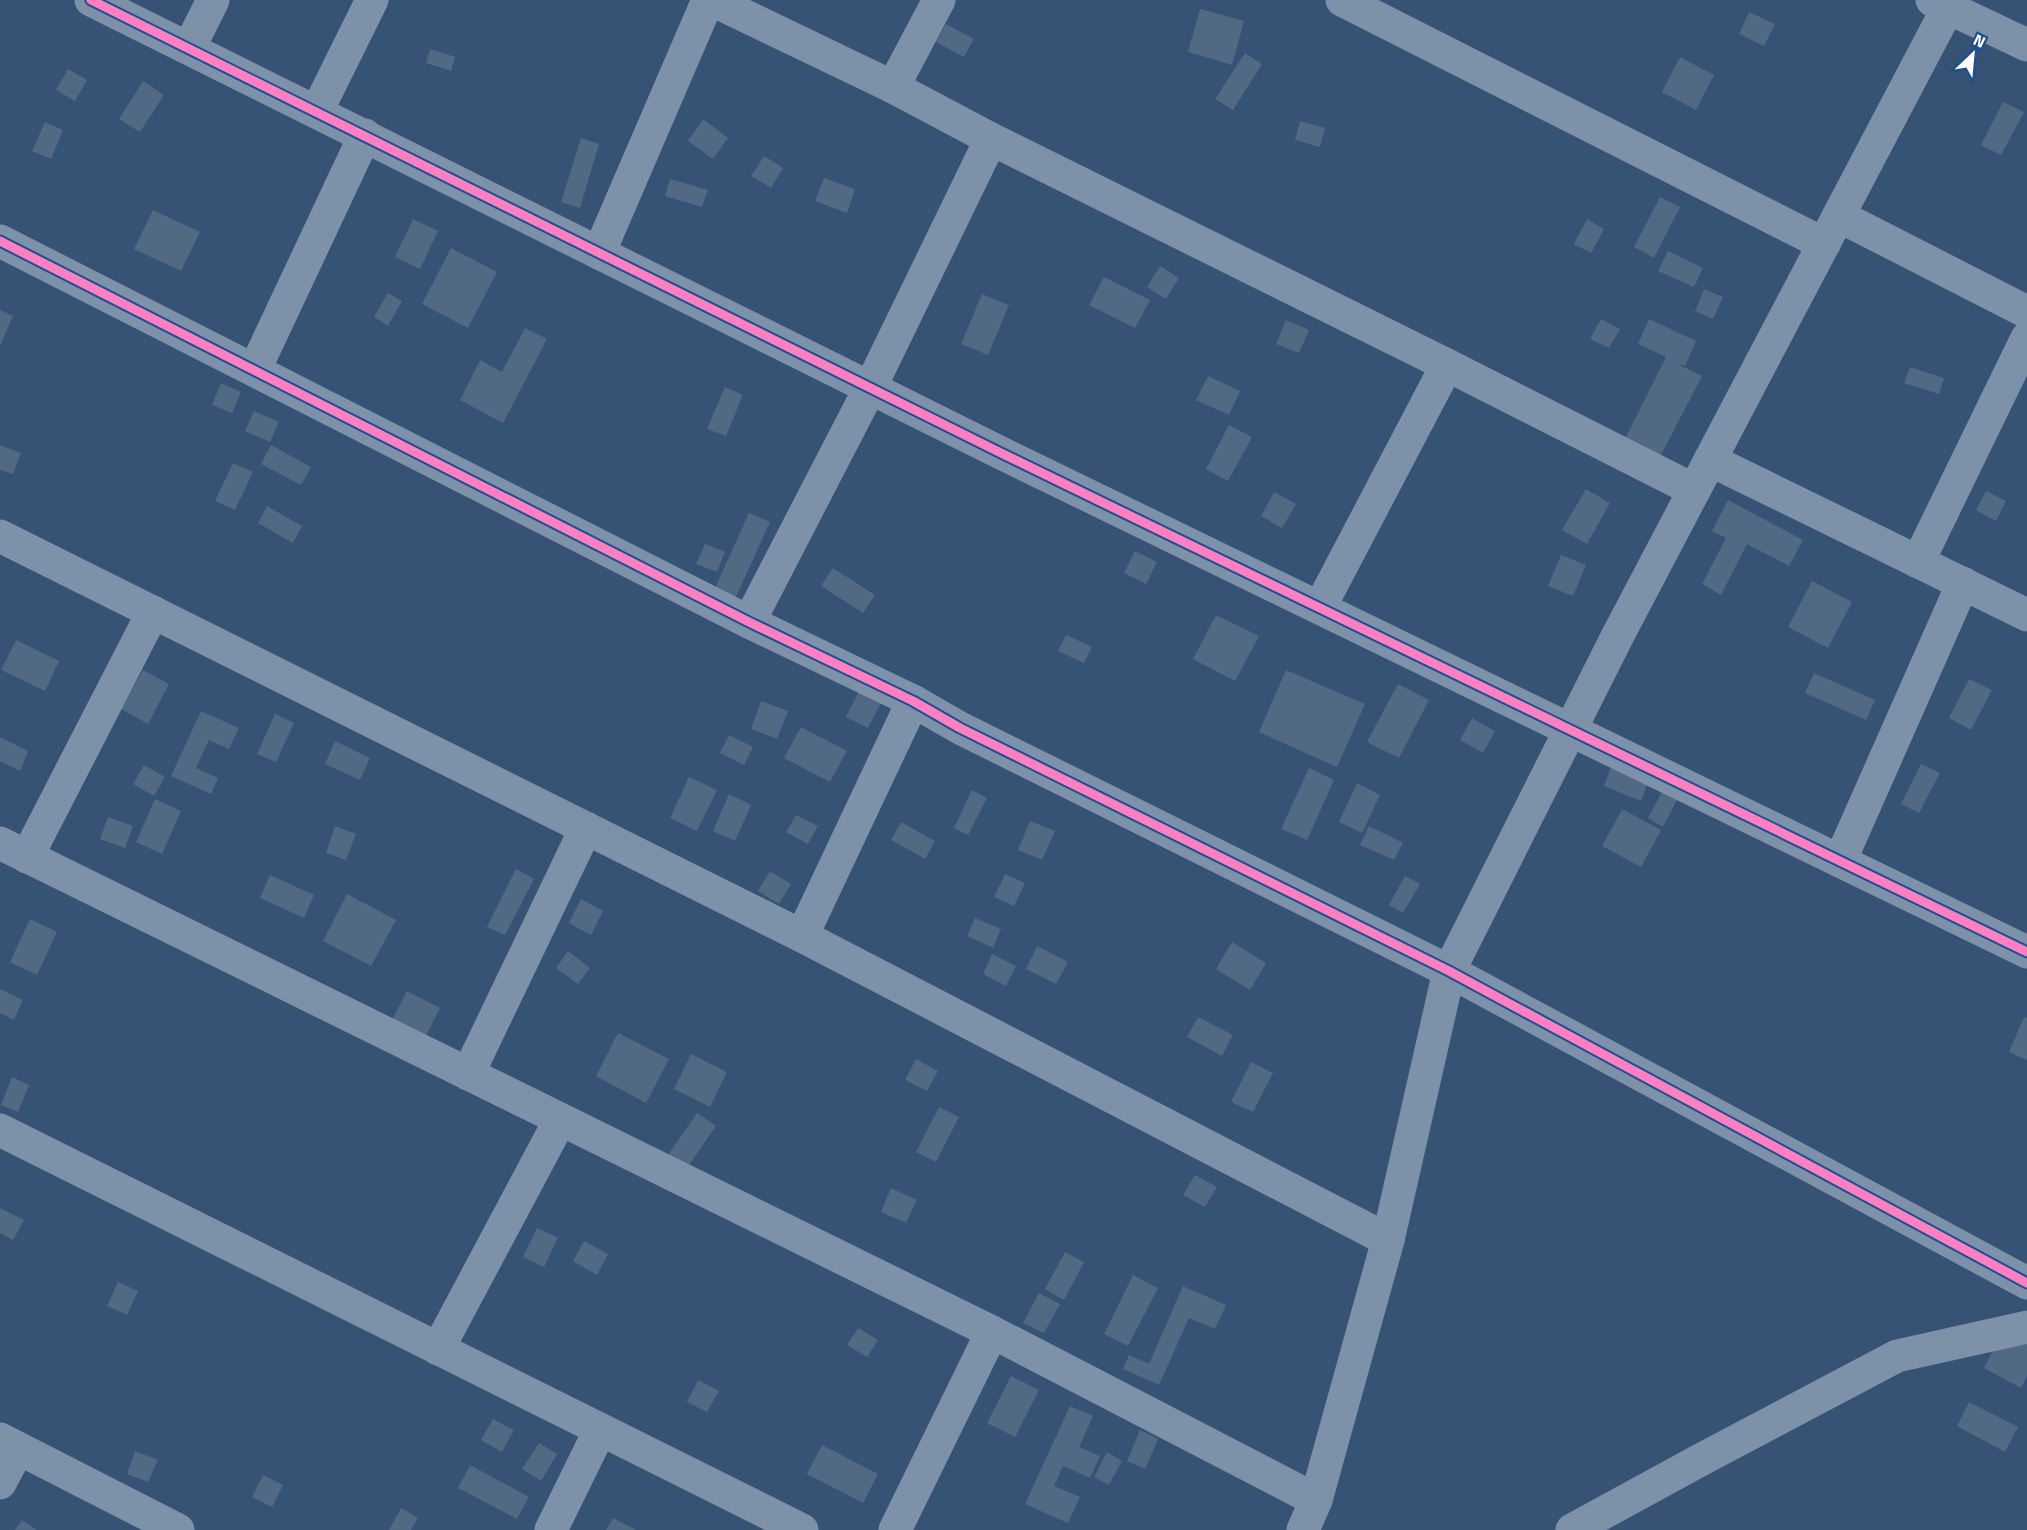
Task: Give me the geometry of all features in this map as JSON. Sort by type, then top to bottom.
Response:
[{"type":"street","points":[[91,0],[870,388],[2027,952]]},
{"type":"street","points":[[189,48],[213,0]]},
{"type":"street","points":[[317,111],[372,0]]},
{"type":"street","points":[[599,253],[708,0]]},
{"type":"street","points":[[712,0],[893,87],[990,138],[1694,490]]},
{"type":"street","points":[[893,87],[939,0]]},
{"type":"street","points":[[1342,0],[1824,244]]},
{"type":"street","points":[[1303,1530],[1316,1500],[1388,1240],[1449,971],[1570,730],[1839,216],[1944,3],[2027,45]]},
{"type":"street","points":[[255,369],[365,135]]},
{"type":"street","points":[[748,622],[870,388],[990,138]]},
{"type":"street","points":[[1839,216],[2027,312]]},
{"type":"street","points":[[0,240],[748,622],[913,701],[960,728],[1449,971],[2027,1283]]},
{"type":"street","points":[[1918,562],[2027,338]]},
{"type":"street","points":[[1320,607],[1447,365]]},
{"type":"street","points":[[1710,460],[2027,615]]},
{"type":"street","points":[[0,536],[802,936],[1388,1240]]},
{"type":"street","points":[[1840,861],[1962,583]]},
{"type":"street","points":[[153,612],[14,850],[992,1332],[1316,1500]]},
{"type":"street","points":[[802,936],[913,701]]},
{"type":"street","points":[[468,1074],[586,828]]},
{"type":"street","points":[[438,1349],[560,1120]]},
{"type":"street","points":[[0,1130],[802,1530]]},
{"type":"street","points":[[1572,1530],[1897,1356],[2027,1327]]},
{"type":"street","points":[[895,1530],[992,1332]]},
{"type":"street","points":[[551,1530],[600,1430]]},
{"type":"street","points":[[0,1483],[9,1444],[178,1530]]},
{"type":"building","points":[[1200,9],[1244,21],[1232,65],[1188,52]]},
{"type":"building","points":[[1749,12],[1775,24],[1764,46],[1739,34]]},
{"type":"building","points":[[946,24],[974,39],[964,57],[936,42]]},
{"type":"building","points":[[430,49],[455,57],[451,71],[426,63]]},
{"type":"building","points":[[1245,53],[1262,64],[1233,110],[1215,99]]},
{"type":"building","points":[[1680,57],[1714,75],[1696,110],[1662,92]]},
{"type":"building","points":[[68,69],[87,80],[75,101],[56,90]]},
{"type":"building","points":[[143,81],[164,95],[140,132],[119,119]]},
{"type":"building","points":[[2003,102],[2024,112],[2001,155],[1981,145]]},
{"type":"building","points":[[703,119],[728,138],[713,159],[688,141]]},
{"type":"building","points":[[1300,121],[1325,128],[1320,147],[1295,140]]},
{"type":"building","points":[[45,122],[63,130],[51,159],[32,151]]},
{"type":"building","points":[[581,138],[599,144],[580,208],[561,202]]},
{"type":"building","points":[[764,156],[783,168],[771,188],[751,176]]},
{"type":"building","points":[[824,178],[855,189],[847,213],[815,201]]},
{"type":"building","points":[[670,179],[708,190],[702,207],[665,196]]},
{"type":"building","points":[[1660,197],[1680,207],[1654,258],[1634,247]]},
{"type":"building","points":[[153,210],[200,232],[181,271],[134,249]]},
{"type":"building","points":[[413,219],[438,231],[420,269],[395,257]]},
{"type":"building","points":[[1587,219],[1604,229],[1591,253],[1574,244]]},
{"type":"building","points":[[451,248],[497,272],[468,328],[422,304]]},
{"type":"building","points":[[1668,251],[1703,268],[1694,287],[1658,271]]},
{"type":"building","points":[[1160,266],[1179,278],[1166,299],[1147,287]]},
{"type":"building","points":[[1104,277],[1150,300],[1135,328],[1089,305]]},
{"type":"building","points":[[1704,289],[1723,297],[1713,319],[1695,311]]},
{"type":"building","points":[[388,293],[402,301],[388,326],[374,317]]},
{"type":"building","points":[[982,294],[1009,305],[988,355],[961,344]]},
{"type":"building","points":[[0,310],[13,316],[0,346]]},
{"type":"building","points":[[1601,319],[1620,329],[1609,348],[1590,339]]},
{"type":"building","points":[[1649,319],[1696,341],[1685,366],[1676,363],[1702,376],[1660,457],[1625,439],[1666,357],[1638,344]]},
{"type":"building","points":[[1286,320],[1309,330],[1299,353],[1276,344]]},
{"type":"building","points":[[525,328],[547,339],[503,423],[460,400],[480,360],[502,372]]},
{"type":"building","points":[[1910,367],[1944,378],[1939,394],[1904,383]]},
{"type":"building","points":[[1208,376],[1240,391],[1229,415],[1196,400]]},
{"type":"building","points":[[221,383],[241,392],[232,413],[212,405]]},
{"type":"building","points":[[725,387],[743,395],[726,436],[707,429]]},
{"type":"building","points":[[254,411],[279,422],[270,442],[245,431]]},
{"type":"building","points":[[1229,425],[1252,437],[1228,481],[1206,469]]},
{"type":"building","points":[[0,445],[21,453],[13,474],[0,470]]},
{"type":"building","points":[[271,445],[311,467],[301,485],[261,464]]},
{"type":"building","points":[[233,463],[253,472],[235,510],[215,501]]},
{"type":"building","points":[[1586,489],[1610,503],[1587,544],[1562,530]]},
{"type":"building","points":[[1986,491],[2006,501],[1996,521],[1976,510]]},
{"type":"building","points":[[1274,492],[1296,504],[1282,528],[1261,516]]},
{"type":"building","points":[[1728,500],[1803,540],[1789,566],[1747,544],[1721,595],[1702,584],[1726,538],[1712,531]]},
{"type":"building","points":[[267,506],[302,526],[293,543],[258,523]]},
{"type":"building","points":[[749,513],[770,522],[736,597],[715,588]]},
{"type":"building","points":[[705,544],[725,552],[717,572],[696,564]]},
{"type":"building","points":[[1135,551],[1157,562],[1146,584],[1124,573]]},
{"type":"building","points":[[1561,555],[1586,565],[1573,596],[1548,586]]},
{"type":"building","points":[[833,568],[875,595],[863,613],[821,586]]},
{"type":"building","points":[[1812,581],[1852,602],[1828,648],[1788,627]]},
{"type":"building","points":[[1216,615],[1259,636],[1235,681],[1193,659]]},
{"type":"building","points":[[1066,635],[1092,647],[1084,663],[1058,651]]},
{"type":"building","points":[[16,640],[59,661],[45,691],[1,670]]},
{"type":"building","points":[[143,670],[169,684],[148,724],[121,709]]},
{"type":"building","points":[[1286,670],[1365,704],[1337,767],[1259,732]]},
{"type":"building","points":[[1814,673],[1875,700],[1866,720],[1805,693]]},
{"type":"building","points":[[1969,679],[1992,690],[1971,730],[1949,718]]},
{"type":"building","points":[[1398,684],[1429,700],[1399,758],[1367,742]]},
{"type":"building","points":[[861,687],[883,699],[868,728],[846,717]]},
{"type":"building","points":[[761,701],[788,711],[777,739],[751,729]]},
{"type":"building","points":[[201,711],[239,728],[229,749],[209,740],[196,768],[218,778],[211,794],[171,776]]},
{"type":"building","points":[[275,714],[294,723],[276,762],[257,754]]},
{"type":"building","points":[[1472,718],[1495,731],[1483,753],[1460,740]]},
{"type":"building","points":[[801,727],[847,751],[830,782],[784,758]]},
{"type":"building","points":[[729,735],[753,747],[744,765],[720,753]]},
{"type":"building","points":[[0,737],[28,751],[20,771],[0,761]]},
{"type":"building","points":[[335,741],[370,758],[360,780],[325,764]]},
{"type":"building","points":[[1613,762],[1650,777],[1641,801],[1604,786]]},
{"type":"building","points":[[1921,764],[1940,773],[1919,813],[1901,804]]},
{"type":"building","points":[[144,765],[165,777],[154,796],[133,784]]},
{"type":"building","points":[[1309,768],[1334,780],[1307,840],[1281,829]]},
{"type":"building","points":[[689,777],[717,790],[697,831],[670,818]]},
{"type":"building","points":[[1357,783],[1380,795],[1362,833],[1339,822]]},
{"type":"building","points":[[1665,786],[1680,794],[1663,827],[1648,818]]},
{"type":"building","points":[[972,790],[987,798],[968,835],[954,828]]},
{"type":"building","points":[[729,794],[751,805],[735,841],[713,831]]},
{"type":"building","points":[[155,799],[181,811],[162,854],[136,842]]},
{"type":"building","points":[[1622,809],[1661,830],[1641,867],[1602,846]]},
{"type":"building","points":[[796,815],[818,826],[808,844],[786,832]]},
{"type":"building","points":[[108,817],[133,826],[125,848],[100,839]]},
{"type":"building","points":[[1030,821],[1055,831],[1042,860],[1018,850]]},
{"type":"building","points":[[901,822],[935,841],[925,859],[891,840]]},
{"type":"building","points":[[335,826],[356,834],[346,860],[326,853]]},
{"type":"building","points":[[1369,826],[1403,843],[1394,860],[1360,845]]},
{"type":"building","points":[[516,869],[534,879],[505,935],[487,927]]},
{"type":"building","points":[[770,871],[791,884],[779,904],[758,891]]},
{"type":"building","points":[[1005,874],[1025,883],[1014,906],[994,897]]},
{"type":"building","points":[[270,875],[314,895],[304,918],[260,898]]},
{"type":"building","points":[[1405,876],[1420,884],[1403,913],[1389,905]]},
{"type":"building","points":[[347,894],[396,920],[371,966],[323,941]]},
{"type":"building","points":[[581,899],[603,911],[591,935],[569,923]]},
{"type":"building","points":[[975,918],[1001,929],[993,948],[967,936]]},
{"type":"building","points":[[30,919],[57,932],[37,975],[10,962]]},
{"type":"building","points":[[1232,942],[1266,963],[1250,990],[1216,969]]},
{"type":"building","points":[[1037,946],[1068,962],[1056,984],[1026,969]]},
{"type":"building","points":[[568,951],[590,968],[578,984],[556,968]]},
{"type":"building","points":[[992,954],[1016,966],[1006,986],[983,974]]},
{"type":"building","points":[[0,989],[23,1000],[14,1020],[0,1013]]},
{"type":"building","points":[[407,991],[440,1008],[422,1044],[389,1026]]},
{"type":"building","points":[[1198,1017],[1233,1035],[1222,1056],[1187,1037]]},
{"type":"building","points":[[2024,1017],[2027,1018],[2027,1060],[2009,1052]]},
{"type":"building","points":[[618,1033],[669,1059],[646,1103],[596,1076]]},
{"type":"building","points":[[691,1054],[727,1072],[710,1107],[674,1089]]},
{"type":"building","points":[[916,1059],[938,1071],[927,1091],[905,1080]]},
{"type":"building","points":[[1251,1062],[1273,1073],[1253,1112],[1231,1102]]},
{"type":"building","points":[[12,1077],[29,1085],[18,1112],[1,1105]]},
{"type":"building","points":[[939,1107],[959,1117],[936,1162],[916,1152]]},
{"type":"building","points":[[697,1113],[716,1126],[682,1175],[663,1162]]},
{"type":"building","points":[[1195,1175],[1217,1187],[1205,1207],[1183,1195]]},
{"type":"building","points":[[891,1188],[917,1200],[906,1223],[881,1212]]},
{"type":"building","points":[[0,1208],[24,1220],[13,1240],[0,1233]]},
{"type":"building","points":[[537,1228],[558,1238],[544,1267],[523,1257]]},
{"type":"building","points":[[584,1241],[608,1254],[597,1275],[573,1261]]},
{"type":"building","points":[[1065,1252],[1084,1262],[1064,1300],[1045,1289]]},
{"type":"building","points":[[1133,1275],[1158,1288],[1128,1346],[1104,1334]]},
{"type":"building","points":[[118,1282],[138,1291],[127,1315],[107,1306]]},
{"type":"building","points":[[1183,1286],[1226,1305],[1215,1329],[1189,1318],[1159,1385],[1123,1369],[1129,1355],[1149,1364]]},
{"type":"building","points":[[1039,1293],[1060,1304],[1044,1333],[1023,1323]]},
{"type":"building","points":[[2010,1317],[2027,1325],[2027,1376],[2021,1388],[1984,1368]]},
{"type":"building","points":[[858,1328],[878,1340],[867,1357],[847,1345]]},
{"type":"building","points":[[1011,1376],[1039,1390],[1015,1437],[987,1423]]},
{"type":"building","points":[[698,1380],[719,1391],[707,1412],[687,1402]]},
{"type":"building","points":[[1969,1402],[2018,1427],[2005,1452],[1957,1426]]},
{"type":"building","points":[[1070,1406],[1093,1416],[1079,1447],[1100,1456],[1090,1478],[1063,1466],[1054,1486],[1080,1497],[1068,1523],[1025,1504]]},
{"type":"building","points":[[493,1419],[514,1430],[502,1452],[481,1440]]},
{"type":"building","points":[[1140,1430],[1158,1439],[1145,1469],[1127,1461]]},
{"type":"building","points":[[539,1443],[557,1454],[541,1481],[522,1469]]},
{"type":"building","points":[[822,1445],[878,1474],[863,1503],[807,1474]]},
{"type":"building","points":[[135,1451],[158,1460],[148,1482],[127,1474]]},
{"type":"building","points":[[1107,1452],[1122,1461],[1109,1485],[1094,1477]]},
{"type":"building","points":[[470,1465],[529,1497],[517,1519],[458,1488]]},
{"type":"building","points":[[263,1475],[283,1485],[272,1507],[252,1497]]},
{"type":"building","points":[[401,1508],[418,1518],[411,1530],[389,1530]]},
{"type":"building","points":[[613,1518],[636,1530],[606,1530]]},
{"type":"building","points":[[22,1520],[37,1530],[15,1530]]},
{"type":"cycle path","points":[[91,0],[1001,453],[2027,952]]},
{"type":"cycle path","points":[[0,241],[749,622],[913,701],[960,728],[1449,971],[2027,1283]]}]
